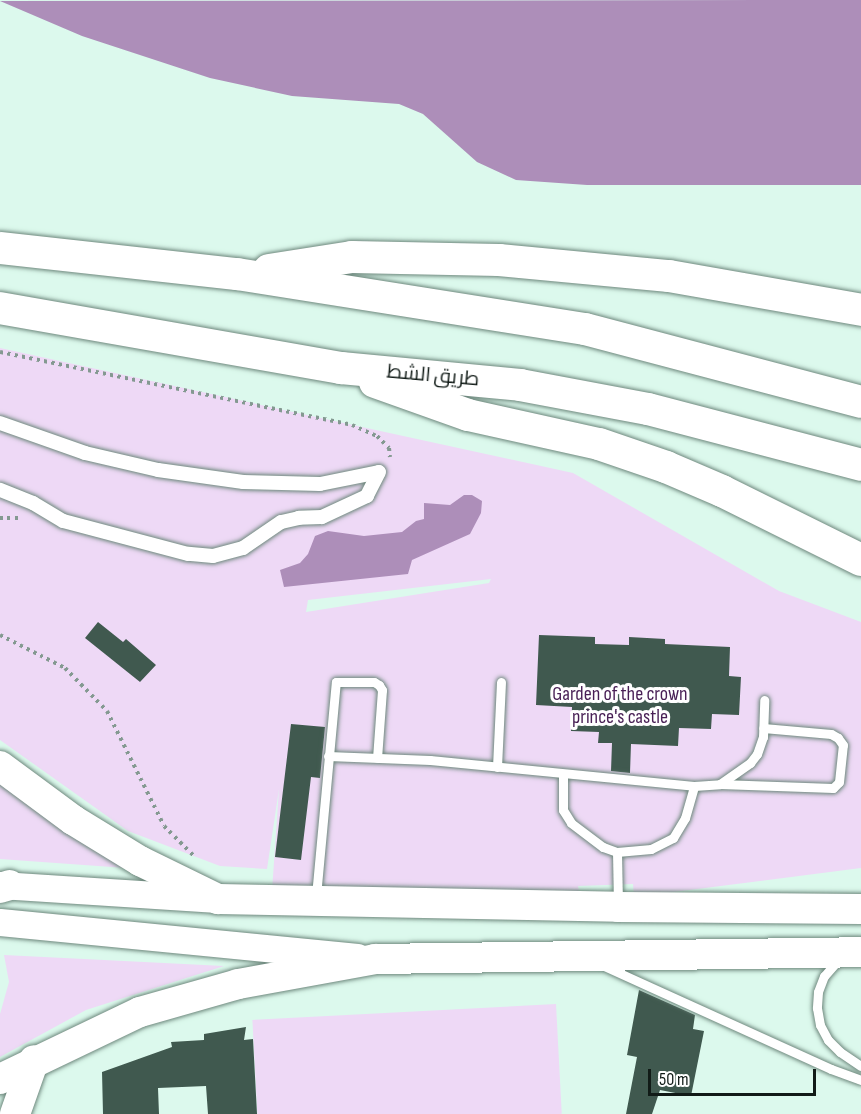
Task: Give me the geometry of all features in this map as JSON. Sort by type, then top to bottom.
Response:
[{"type":"highway","points":[[0,248],[237,274],[585,329],[861,402]]},
{"type":"highway","points":[[237,274],[352,257],[499,260],[669,276],[861,310]]},
{"type":"highway","name":"طريق الشط","points":[[0,308],[341,368],[520,385],[648,409],[861,465]]},
{"type":"highway","points":[[341,368],[468,415],[599,444],[666,467],[732,496],[861,560]]},
{"type":"main road","points":[[0,766],[73,820],[140,861],[218,899]]},
{"type":"main road","points":[[3,886],[218,899],[315,902],[618,908],[861,909]]},
{"type":"main road","points":[[0,922],[375,959],[585,958],[855,952]]},
{"type":"main road","points":[[0,1078],[140,1012],[238,984],[375,959]]},
{"type":"main road","points":[[15,1114],[34,1060]]},
{"type":"street","points":[[0,423],[85,453],[158,470],[243,482],[320,484],[379,472]]},
{"type":"street","points":[[0,490],[33,503],[63,521],[188,554],[213,556],[243,548],[281,522],[299,518],[322,518],[367,496],[379,472]]},
{"type":"lane","points":[[315,902],[334,685],[342,680],[374,682],[382,690],[377,758]]},
{"type":"lane","points":[[497,767],[501,682]]},
{"type":"lane","points":[[720,784],[750,763],[757,754],[763,728],[764,700]]},
{"type":"lane","points":[[328,756],[497,767],[694,786],[720,784],[833,788],[839,782],[843,745],[838,738],[831,734],[763,728]]},
{"type":"lane","points":[[563,774],[563,810],[571,823],[603,848],[617,852],[651,849],[674,838],[685,818],[694,786]]},
{"type":"lane","points":[[617,852],[618,908]]},
{"type":"lane","points":[[855,952],[834,963],[824,976],[818,992],[817,1008],[820,1025],[828,1040],[861,1066]]},
{"type":"lane","points":[[585,958],[831,1070],[861,1080]]},
{"type":"path","points":[[0,352],[352,425],[377,436],[389,448],[390,463],[379,472]]},
{"type":"path","points":[[0,635],[65,668],[107,711],[164,826],[197,859]]},
{"type":"green space","name":"Garden of the crown prince's castle","points":[[0,348],[573,473],[779,591],[861,622],[861,868],[634,897],[633,884],[578,886],[581,901],[272,891],[279,789],[267,869],[220,866],[128,831],[0,740]],"holes":[[[491,579],[489,583],[306,612],[308,600]]]},
{"type":"green space","points":[[0,778],[126,868],[0,859]]},
{"type":"green space","points":[[4,955],[224,966],[86,1010],[0,1057],[0,1014],[9,982]]},
{"type":"green space","points":[[556,1004],[562,1114],[257,1114],[252,1020]]},
{"type":"shaded area","points":[[861,0],[861,185],[587,185],[516,180],[477,162],[423,114],[399,104],[292,96],[210,78],[82,36],[0,1]]},
{"type":"shaded area","points":[[464,495],[472,495],[482,501],[481,513],[470,534],[412,560],[408,574],[284,587],[280,570],[300,563],[308,554],[315,536],[328,531],[364,536],[402,532],[416,521],[424,519],[424,503],[450,505]]},
{"type":"building","points":[[98,622],[123,642],[126,639],[156,665],[140,682],[85,638]]},
{"type":"building","points":[[539,635],[595,637],[595,644],[629,645],[629,637],[665,639],[665,644],[730,647],[729,676],[741,677],[739,715],[712,714],[711,729],[679,728],[678,746],[631,744],[630,773],[611,771],[612,743],[598,743],[599,732],[571,731],[572,707],[536,705]]},
{"type":"building","points":[[291,724],[325,727],[320,778],[311,777],[301,860],[275,857]]},
{"type":"building","points":[[639,990],[695,1015],[693,1029],[704,1031],[691,1096],[660,1090],[652,1114],[626,1114],[637,1057],[627,1055]]},
{"type":"building","points":[[246,1027],[244,1040],[253,1039],[257,1114],[208,1114],[206,1086],[158,1088],[159,1114],[103,1114],[102,1072],[172,1047],[171,1042],[204,1040],[204,1034]]}]
